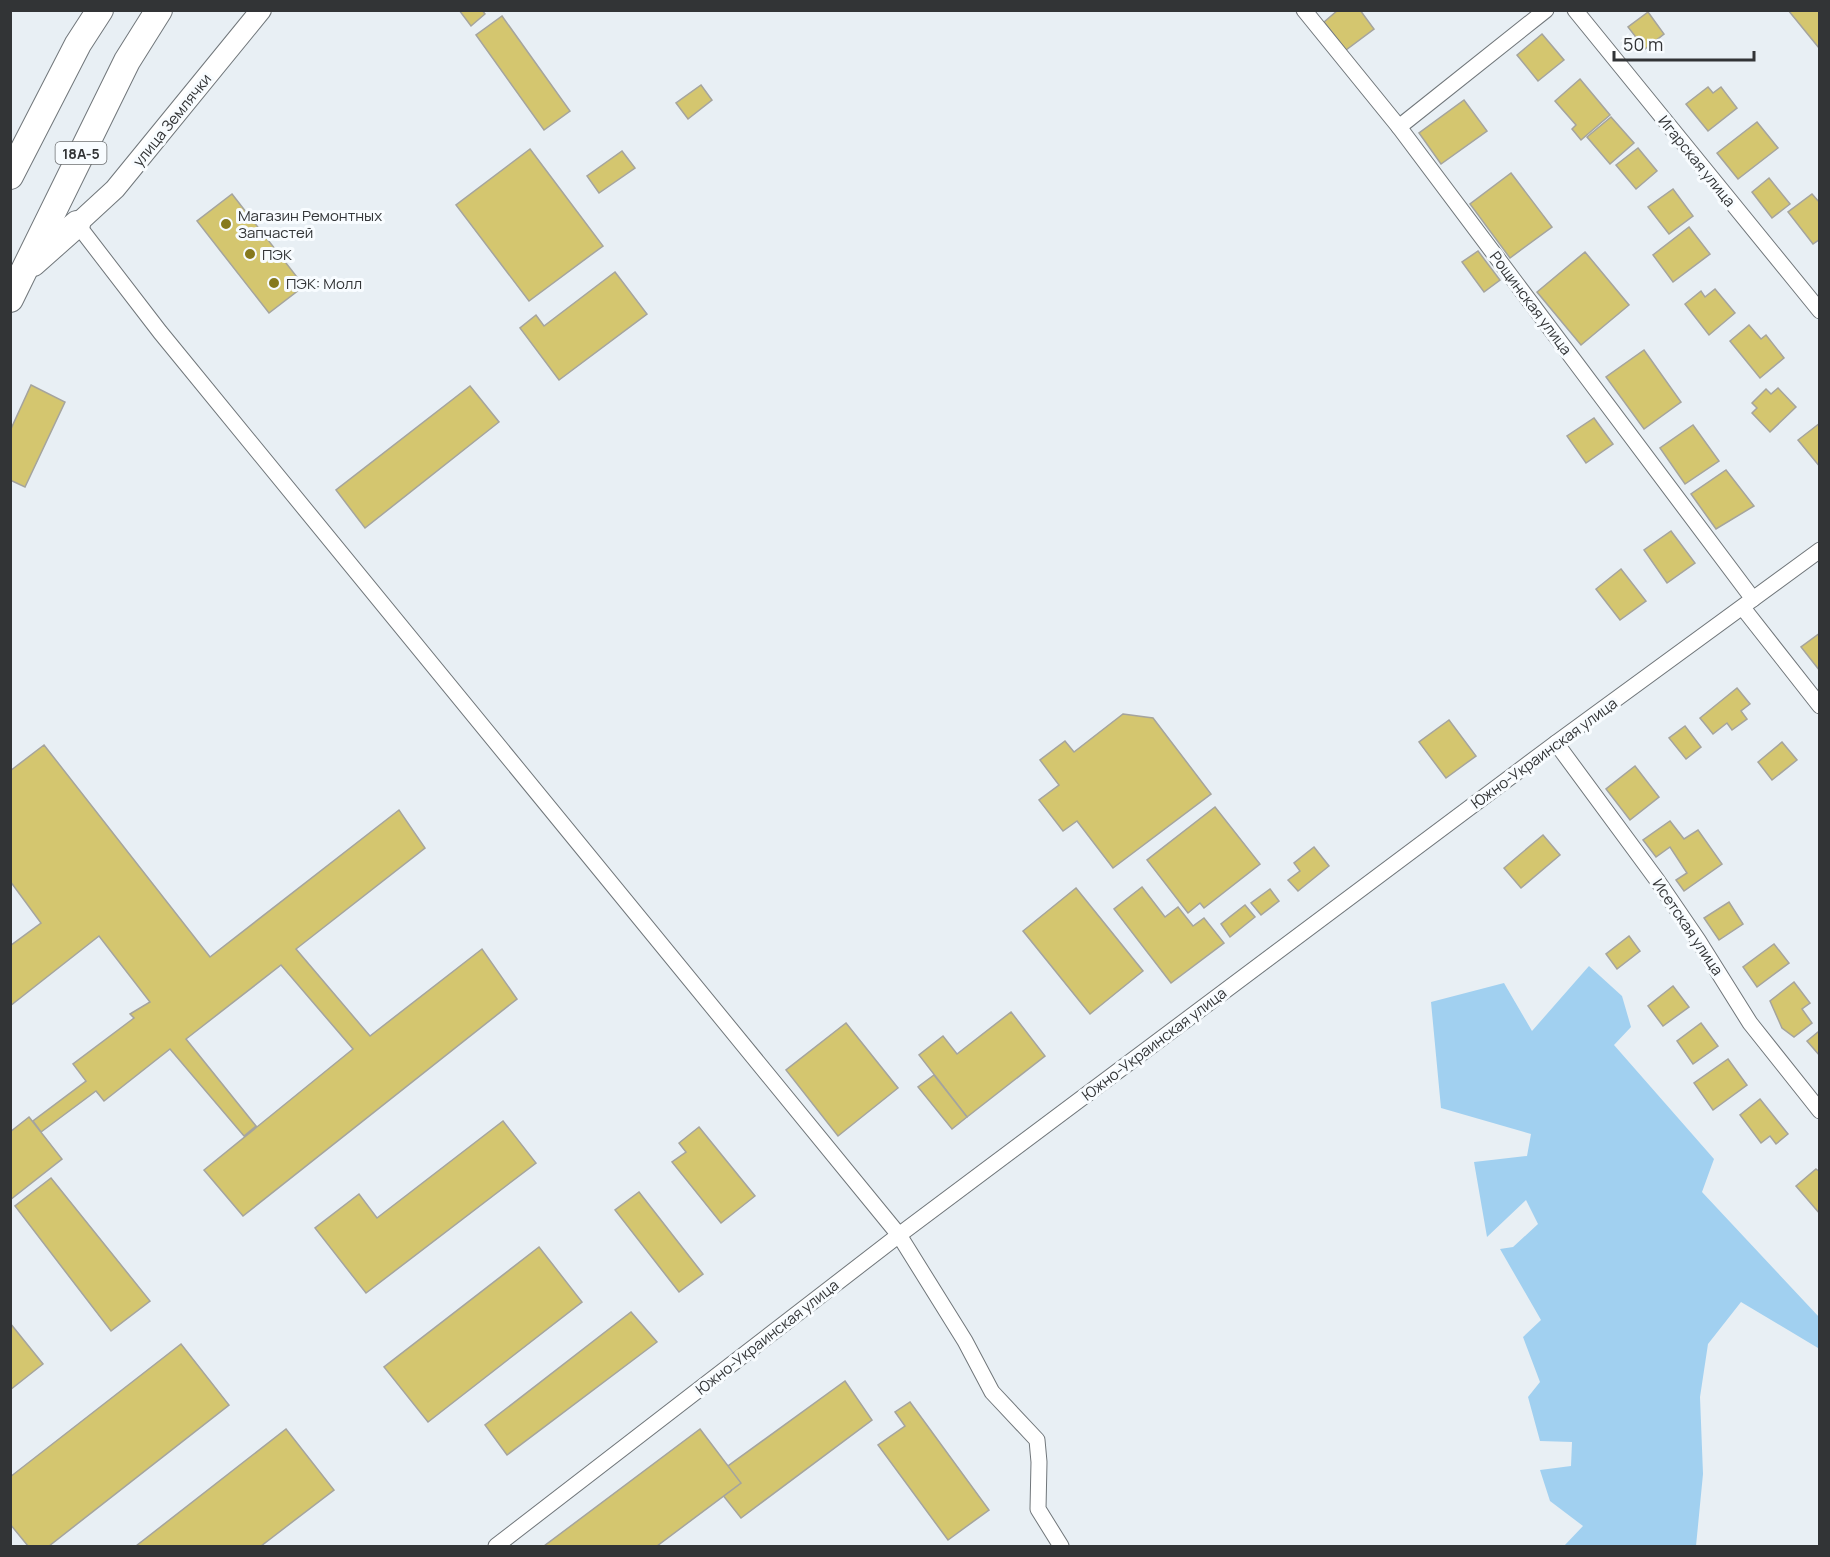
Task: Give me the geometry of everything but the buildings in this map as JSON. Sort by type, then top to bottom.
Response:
[{"type":"highway","points":[[10,176],[78,44],[100,10]]},
{"type":"highway","name":"18А-5","points":[[10,299],[127,61],[159,10]]},
{"type":"highway","points":[[24,271],[77,224]]},
{"type":"street","name":"улица Землячки","points":[[77,224],[115,189],[261,10]]},
{"type":"street","name":"Рощинская улица","points":[[1304,10],[1399,127],[1748,603],[1820,706]]},
{"type":"street","points":[[1399,127],[1546,10]]},
{"type":"street","name":"Игарская улица","points":[[1575,10],[1820,310]]},
{"type":"street","points":[[77,224],[174,350],[899,1234],[965,1341],[992,1392],[1037,1440],[1038,1509],[1061,1546]]},
{"type":"street","name":"Южно-Украинская улица","points":[[496,1546],[899,1234],[1556,743],[1820,550]]},
{"type":"street","name":"Исетская улица","points":[[1556,743],[1657,880],[1750,1023],[1820,1111]]},
{"type":"shaded area","points":[[1589,966],[1622,996],[1631,1027],[1614,1045],[1714,1159],[1702,1192],[1819,1317],[1818,1348],[1741,1302],[1708,1344],[1700,1397],[1703,1474],[1696,1546],[1564,1546],[1583,1526],[1550,1501],[1540,1470],[1571,1466],[1572,1442],[1540,1441],[1528,1397],[1540,1382],[1523,1337],[1541,1320],[1500,1249],[1513,1247],[1538,1224],[1526,1200],[1487,1237],[1474,1162],[1527,1156],[1531,1134],[1441,1108],[1431,1002],[1504,983],[1532,1031]]},
{"type":"place","name":"Магазин Ремонтных Запчастей","points":[[226,224]]},
{"type":"place","name":"ПЭК","points":[[250,254]]},
{"type":"place","name":"ПЭК: Молл","points":[[274,283]]}]
